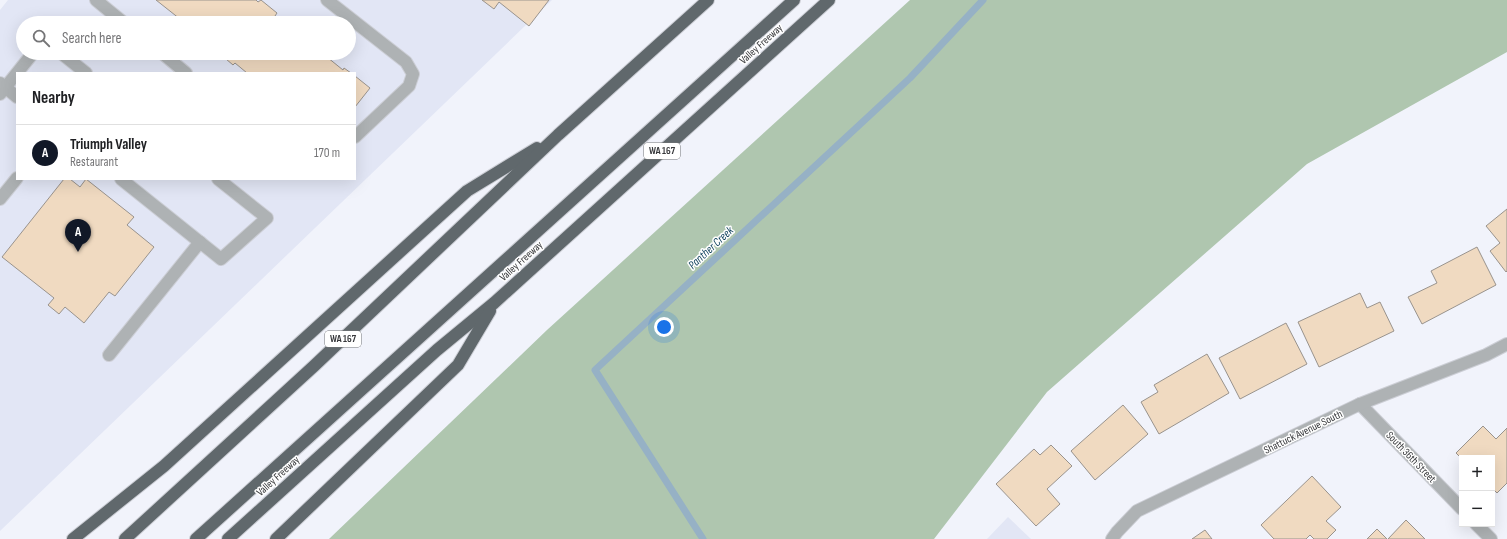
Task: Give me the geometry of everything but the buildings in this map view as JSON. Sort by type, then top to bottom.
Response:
[{"type":"highway","name":"WA 167","points":[[125,539],[320,361],[558,135],[708,0]]},
{"type":"highway","points":[[196,539],[794,0]]},
{"type":"highway","name":"Valley Freeway","points":[[228,539],[437,350],[494,303],[829,0]]},
{"type":"highway","points":[[73,539],[164,466],[467,192],[558,135]]},
{"type":"highway","points":[[276,539],[458,365],[494,303]]},
{"type":"street","points":[[96,0],[115,16]]},
{"type":"street","points":[[326,0],[347,16]]},
{"type":"street","points":[[356,23],[406,62],[413,74],[409,86],[356,137]]},
{"type":"street","points":[[16,72],[27,60]]},
{"type":"street","points":[[70,60],[85,72]]},
{"type":"street","points":[[170,60],[185,72]]},
{"type":"street","points":[[16,72],[2,88],[16,96]]},
{"type":"street","points":[[0,199],[16,179]]},
{"type":"street","points":[[122,180],[221,258],[267,218],[219,180]]},
{"type":"street","points":[[109,355],[200,242]]},
{"type":"street","name":"Shattuck Avenue South","points":[[1112,539],[1137,511],[1360,404],[1486,355],[1507,344]]},
{"type":"street","name":"South 36th Street","points":[[1360,404],[1459,506]]},
{"type":"street","points":[[1479,527],[1491,539]]},
{"type":"shaded area","points":[[8,0],[552,0],[0,531],[0,10]]},
{"type":"shaded area","points":[[1008,517],[1031,539],[987,539]]},
{"type":"green space","points":[[910,0],[1507,0],[1507,52],[1307,164],[1047,392],[934,539],[329,539],[547,330]]},
{"type":"waterway","name":"Panther Creek","points":[[703,539],[595,370],[910,78],[983,0]]},
{"type":"place","name":"Triumph Valley","points":[[78,252]]}]
